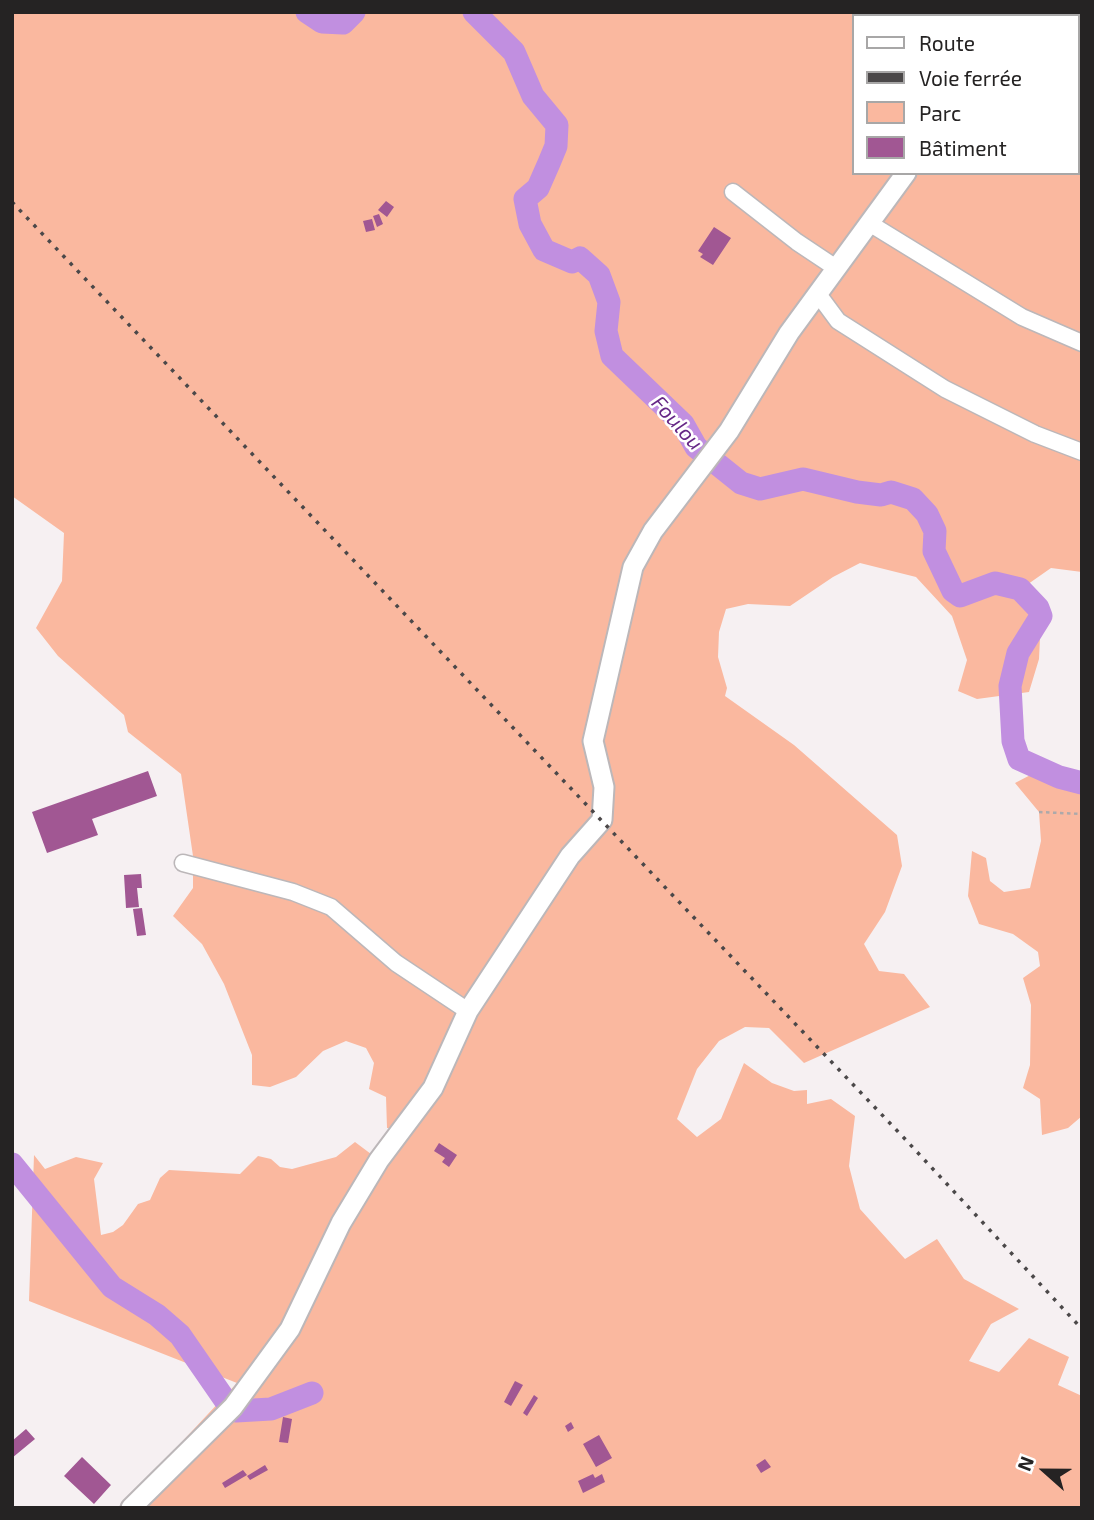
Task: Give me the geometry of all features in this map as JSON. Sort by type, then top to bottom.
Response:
[{"type":"street","points":[[131,1508],[233,1407],[290,1329],[341,1223],[379,1160],[433,1088],[468,1011],[570,856],[602,820],[604,787],[593,741],[633,567],[653,531],[729,431],[817,294],[905,175]]},
{"type":"street","points":[[733,192],[797,242],[836,268]]},
{"type":"street","points":[[869,223],[1023,317],[1082,342]]},
{"type":"street","points":[[817,294],[838,321],[945,389],[1035,434],[1082,452]]},
{"type":"street","points":[[183,863],[293,892],[331,907],[396,963],[468,1011]]},
{"type":"path","points":[[1039,812],[1082,814]]},
{"type":"green space","points":[[12,12],[1082,12],[1082,572],[1051,568],[1021,589],[1038,608],[1041,616],[1039,659],[1029,692],[977,699],[958,691],[967,660],[952,616],[916,577],[860,563],[833,577],[790,606],[748,604],[726,609],[719,632],[718,657],[727,688],[725,696],[794,745],[897,835],[902,866],[885,912],[864,944],[879,971],[904,974],[930,1007],[804,1063],[769,1028],[745,1027],[719,1041],[697,1069],[677,1119],[697,1137],[721,1119],[744,1063],[772,1083],[794,1091],[807,1090],[807,1104],[831,1099],[855,1116],[849,1166],[860,1209],[905,1259],[937,1239],[964,1279],[1019,1309],[991,1324],[969,1361],[999,1372],[1029,1338],[1069,1357],[1058,1385],[1082,1396],[1082,1508],[120,1508],[237,1383],[29,1301],[34,1155],[45,1169],[76,1157],[103,1163],[94,1179],[101,1235],[113,1232],[123,1225],[138,1204],[150,1200],[160,1178],[169,1170],[240,1174],[258,1156],[271,1159],[280,1167],[292,1169],[336,1157],[355,1142],[379,1160],[403,1129],[387,1128],[386,1097],[369,1089],[374,1063],[366,1048],[346,1041],[323,1051],[296,1077],[270,1087],[252,1085],[252,1055],[224,984],[202,944],[173,916],[193,888],[193,856],[181,774],[128,732],[124,715],[58,656],[36,628],[62,581],[64,533],[12,496]]},
{"type":"green space","points":[[1042,769],[1082,783],[1082,1116],[1068,1128],[1042,1135],[1040,1099],[1023,1088],[1030,1065],[1031,1005],[1023,978],[1040,966],[1038,952],[1013,934],[979,924],[968,896],[972,851],[986,858],[990,881],[1004,892],[1030,888],[1041,841],[1039,812],[1015,783]]},
{"type":"building","points":[[386,201],[394,207],[387,217],[378,210]]},
{"type":"building","points":[[379,214],[383,224],[377,227],[373,216]]},
{"type":"building","points":[[372,219],[375,230],[366,232],[363,221]]},
{"type":"building","points":[[714,227],[731,238],[713,265],[700,257],[703,254],[698,251]]},
{"type":"building","points":[[148,771],[157,796],[92,819],[98,835],[47,853],[32,812]]},
{"type":"building","points":[[141,874],[142,888],[137,888],[139,907],[126,908],[124,875]]},
{"type":"building","points":[[142,908],[146,935],[137,936],[133,909]]},
{"type":"building","points":[[439,1143],[457,1155],[449,1167],[442,1162],[445,1158],[434,1151]]},
{"type":"building","points":[[515,1381],[523,1385],[511,1406],[504,1402]]},
{"type":"building","points":[[534,1395],[538,1398],[527,1416],[523,1413]]},
{"type":"building","points":[[283,1417],[292,1419],[288,1443],[279,1442]]},
{"type":"building","points":[[571,1422],[574,1428],[568,1432],[565,1426]]},
{"type":"building","points":[[26,1429],[35,1439],[12,1458],[12,1441]]},
{"type":"building","points":[[599,1435],[612,1458],[596,1467],[583,1444]]},
{"type":"building","points":[[82,1457],[111,1485],[94,1504],[64,1476]]},
{"type":"building","points":[[765,1459],[771,1467],[761,1473],[756,1465]]},
{"type":"building","points":[[265,1465],[268,1470],[250,1480],[247,1476]]},
{"type":"building","points":[[243,1470],[247,1475],[225,1488],[222,1483]]},
{"type":"building","points":[[593,1474],[595,1478],[602,1474],[605,1482],[583,1493],[578,1481]]},
{"type":"waterway","name":"Foulou","points":[[307,12],[322,22],[343,23],[354,12]]},
{"type":"waterway","name":"Foulou","points":[[474,12],[514,52],[533,96],[557,125],[556,146],[549,163],[538,188],[525,199],[530,224],[544,250],[572,262],[580,258],[599,275],[609,302],[606,331],[612,356],[683,424],[696,447],[741,483],[760,489],[803,479],[857,492],[881,495],[891,492],[913,499],[927,514],[935,531],[934,551],[953,591],[960,596],[995,583],[1020,589],[1038,608],[1041,616],[1018,653],[1010,686],[1013,741],[1019,759],[1059,777],[1082,783]]},
{"type":"waterway","points":[[12,1164],[112,1287],[157,1315],[180,1335],[227,1403]]},
{"type":"waterway","points":[[236,1411],[271,1409],[312,1393]]},
{"type":"railway","points":[[12,202],[905,1139],[1082,1329]]}]
